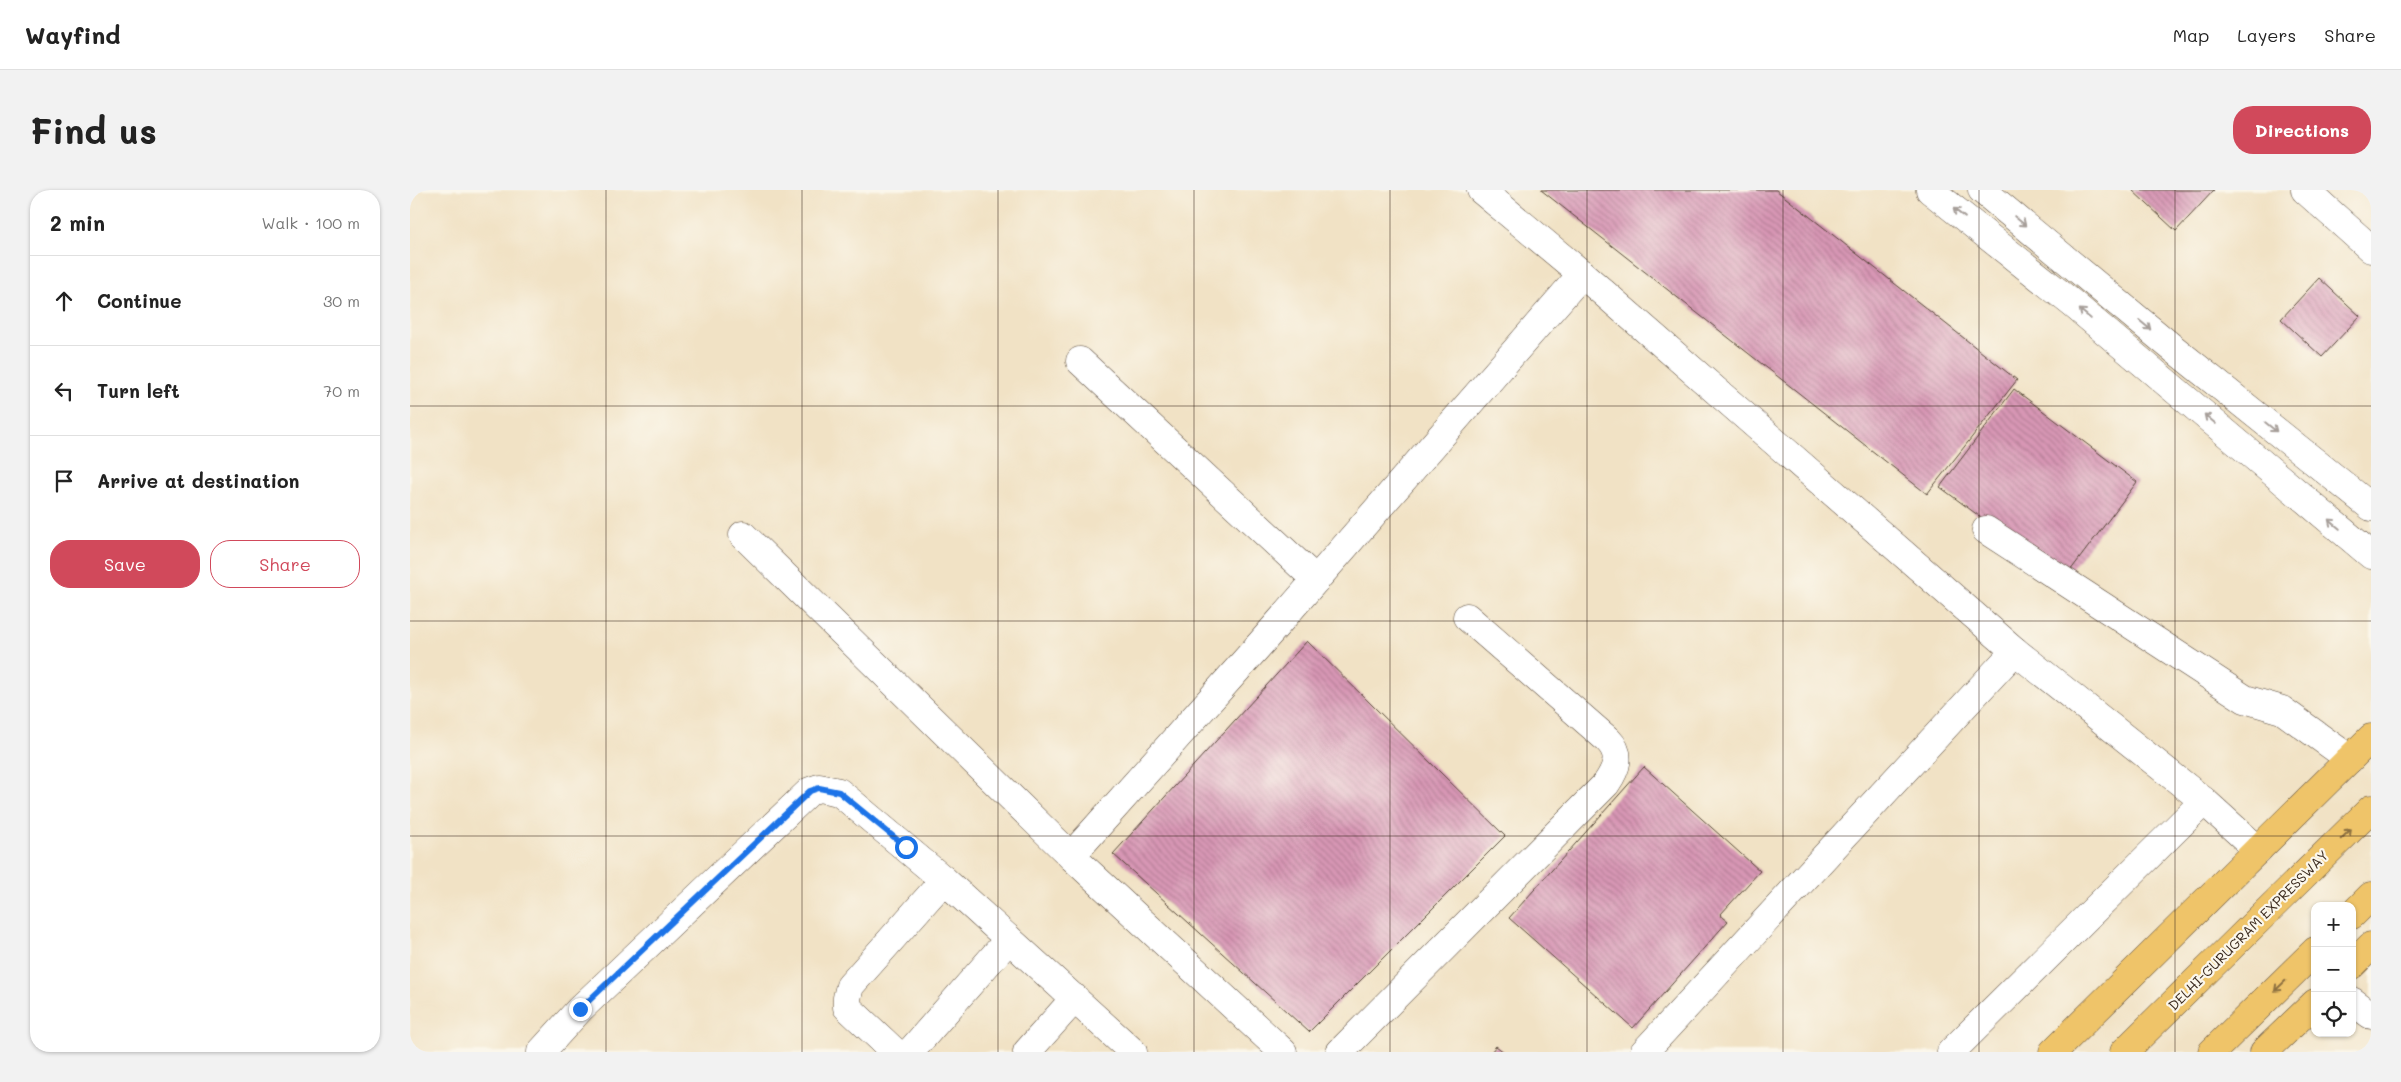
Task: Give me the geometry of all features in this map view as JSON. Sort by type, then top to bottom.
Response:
[{"type":"main road","points":[[2053,1052],[2371,738]]},
{"type":"main road","name":"DELHI-GURUGRAM EXPRESSWAY","points":[[2124,1052],[2371,809]]},
{"type":"main road","points":[[2356,911],[2371,896]]},
{"type":"main road","points":[[2356,961],[2371,946]]},
{"type":"main road","points":[[2212,1052],[2311,956]]},
{"type":"main road","points":[[2264,1052],[2311,1006]]},
{"type":"street","points":[[1480,190],[1582,274],[2015,651],[2204,801],[2258,850]]},
{"type":"street","points":[[1930,190],[2073,304],[2371,555]]},
{"type":"street","points":[[1982,190],[2169,345],[2371,507]]},
{"type":"street","points":[[2306,190],[2371,249]]},
{"type":"street","points":[[1071,856],[1316,580],[1582,274]]},
{"type":"street","points":[[1080,361],[1316,580]]},
{"type":"street","points":[[1986,530],[2245,699],[2282,710],[2350,759]]},
{"type":"street","points":[[743,535],[1071,856],[1282,1052]]},
{"type":"street","points":[[1340,1052],[1606,784],[1617,765],[1618,755],[1614,746],[1608,740],[1468,617]]},
{"type":"street","points":[[1644,1052],[2015,651]]},
{"type":"street","points":[[541,1052],[580,1009],[810,791],[819,788],[839,792],[944,880],[1133,1052]]},
{"type":"street","points":[[1951,1052],[2204,801]]},
{"type":"street","points":[[895,1052],[847,1007],[846,998],[850,986],[944,880]]},
{"type":"street","points":[[910,1052],[1009,939]]},
{"type":"street","points":[[1027,1052],[1075,998]]},
{"type":"street","points":[[2356,1004],[2371,1015]]},
{"type":"building","points":[[1541,190],[1776,190],[2017,380],[1927,494]]},
{"type":"building","points":[[2132,190],[2214,190],[2176,231]]},
{"type":"building","points":[[2319,278],[2360,316],[2322,357],[2281,319]]},
{"type":"building","points":[[2014,389],[2137,482],[2064,579],[1940,487]]},
{"type":"building","points":[[1307,641],[1505,836],[1309,1032],[1113,854]]},
{"type":"building","points":[[1644,767],[1760,871],[1720,915],[1728,921],[1633,1028],[1509,918]]},
{"type":"building","points":[[1496,1046],[1504,1052],[1491,1052]]},
{"type":"route","points":[[580,1009],[810,791],[828,788],[839,792],[906,847]]}]
